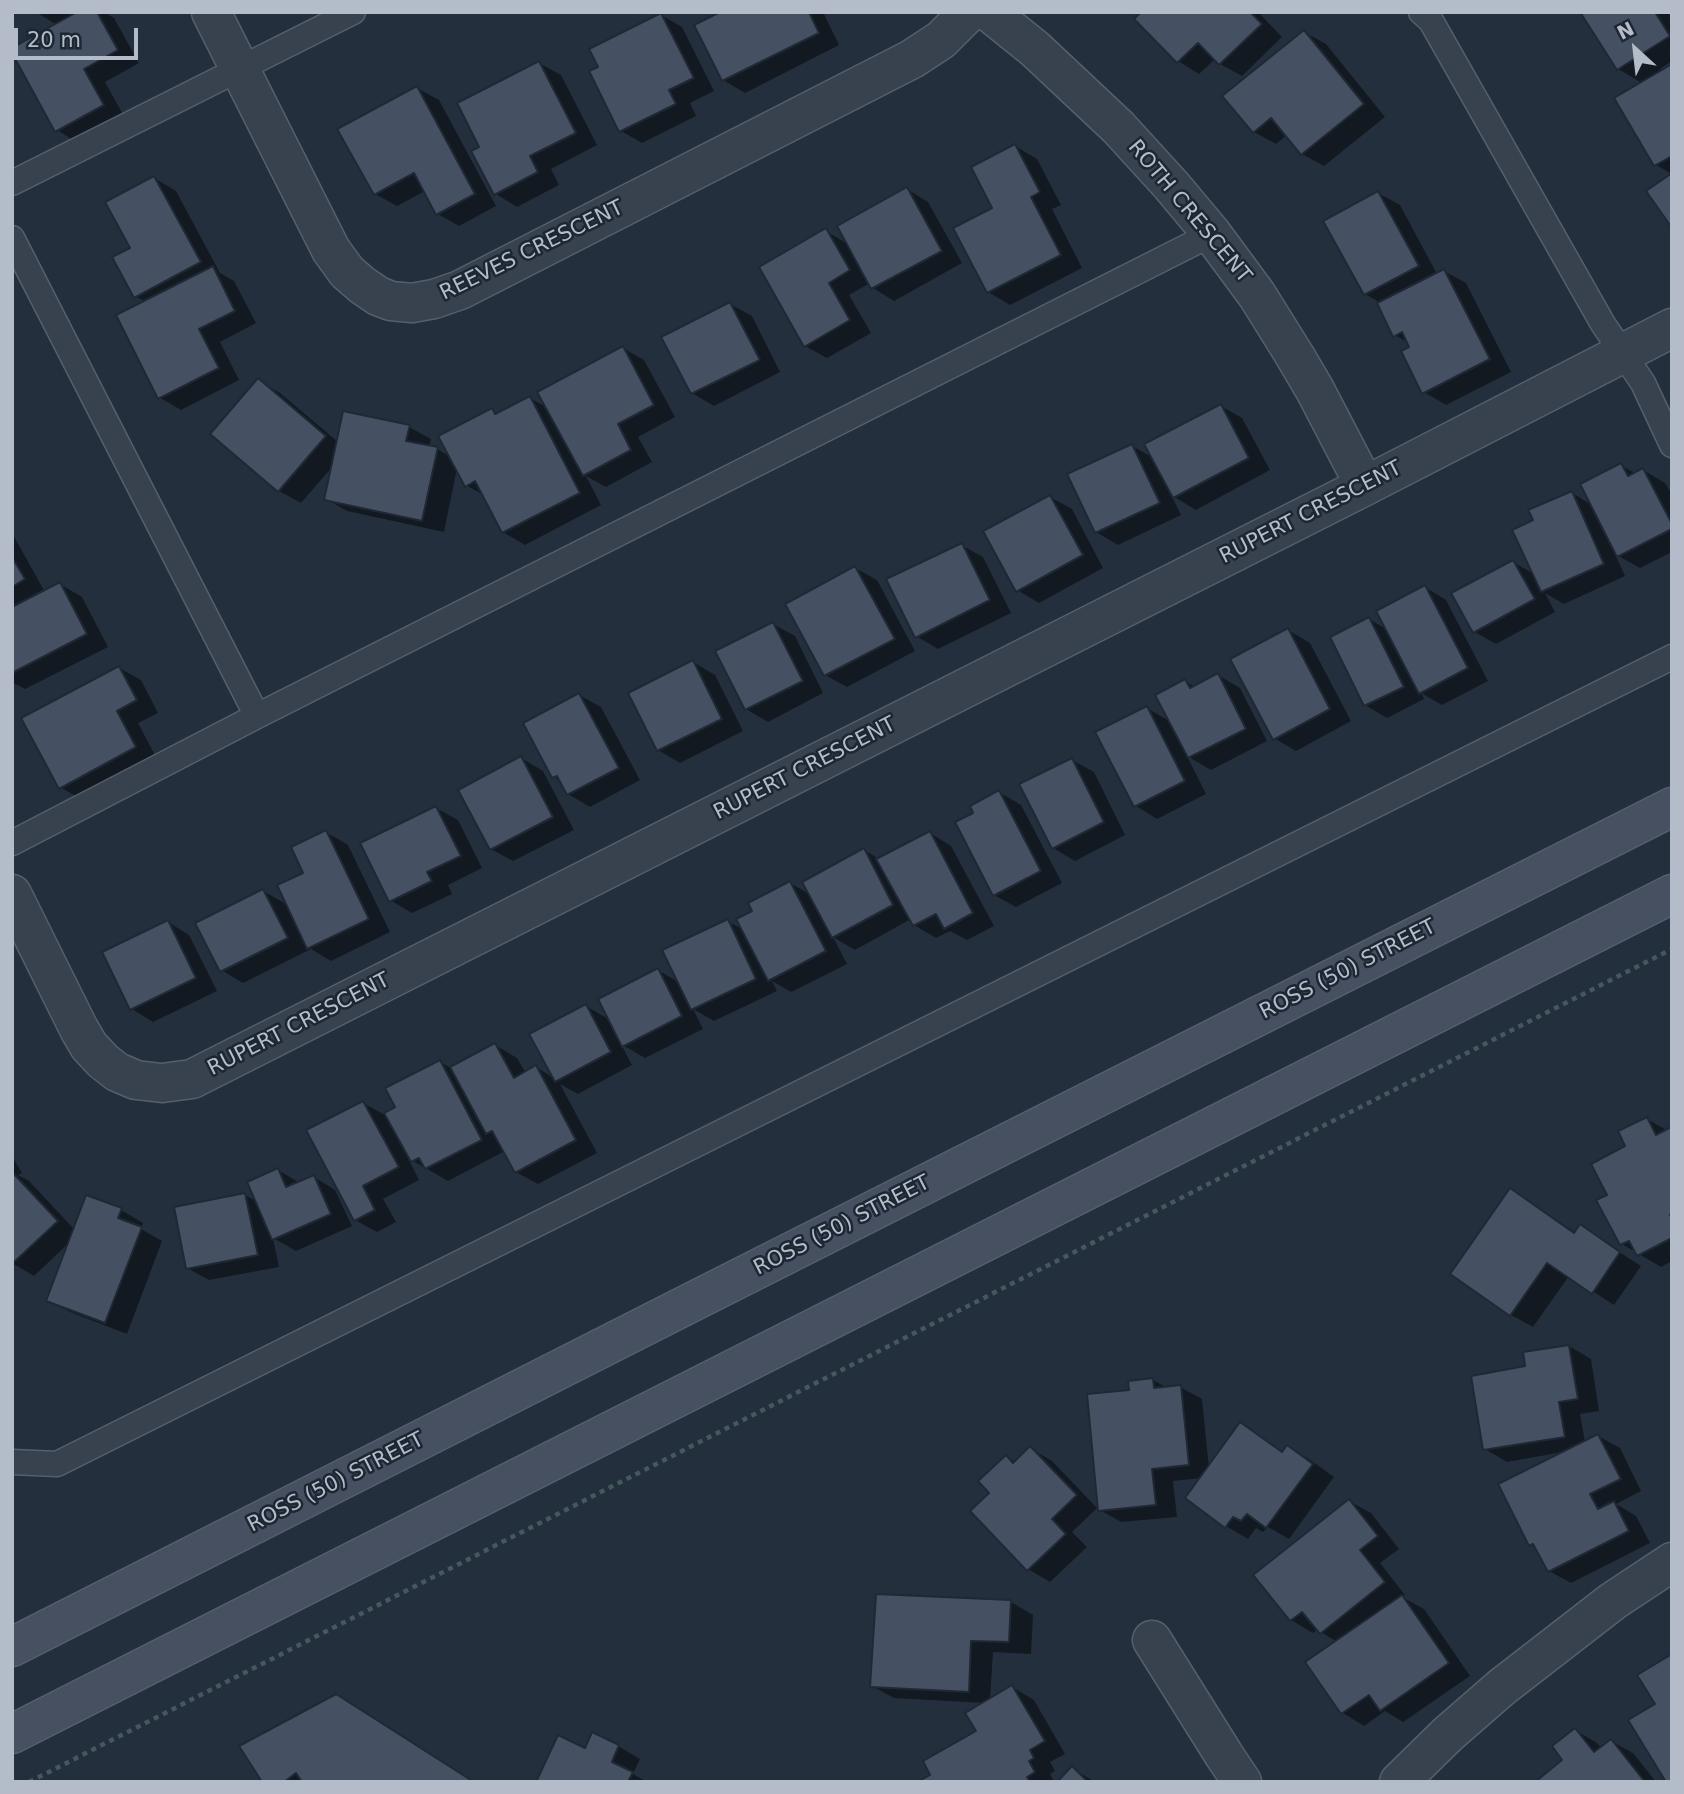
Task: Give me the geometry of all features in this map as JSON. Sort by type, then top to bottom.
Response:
[{"type":"street","name":"REEVES CRESCENT","points":[[211,12],[331,250],[347,272],[378,296],[391,301],[412,303],[460,290],[912,59],[941,40],[969,12]]},
{"type":"street","name":"ROTH CRESCENT","points":[[989,12],[1035,49],[1118,127],[1212,234],[1283,336],[1315,390],[1365,486]]},
{"type":"street","name":"RUPERT CRESCENT","points":[[12,894],[79,1028],[89,1046],[103,1061],[117,1072],[136,1080],[162,1083],[192,1079],[1672,328]]},
{"type":"street","name":"ROSS (50) STREET","points":[[12,1647],[1672,807]]},
{"type":"street","points":[[12,1734],[1672,894]]},
{"type":"street","points":[[1399,1782],[1502,1687],[1613,1601],[1672,1562]]},
{"type":"street","points":[[12,1630],[69,1619]]},
{"type":"street","points":[[1152,1640],[1242,1782]]},
{"type":"lane","points":[[12,183],[353,12]]},
{"type":"lane","points":[[1421,12],[1431,22],[1603,324],[1643,383],[1672,445]]},
{"type":"lane","points":[[12,843],[257,716],[1212,234]]},
{"type":"lane","points":[[12,238],[257,716]]},
{"type":"lane","points":[[12,1462],[57,1464],[1672,657]]},
{"type":"path","points":[[29,1782],[1672,949]]},
{"type":"building","points":[[77,12],[97,12],[118,50],[84,69],[104,105],[55,132],[12,53],[12,48]]},
{"type":"building","points":[[720,12],[809,12],[819,33],[722,81],[694,25]]},
{"type":"building","points":[[1141,12],[1250,12],[1262,24],[1219,65],[1198,43],[1177,63],[1134,19]]},
{"type":"building","points":[[1580,12],[1655,12],[1670,36],[1617,70]]},
{"type":"building","points":[[661,13],[694,78],[669,90],[676,104],[619,132],[589,71],[598,67],[589,49]]},
{"type":"building","points":[[1304,30],[1364,104],[1301,155],[1271,118],[1253,133],[1222,96]]},
{"type":"building","points":[[539,61],[576,133],[530,156],[538,172],[494,195],[471,151],[479,147],[457,103]]},
{"type":"building","points":[[1672,64],[1672,156],[1654,166],[1614,98]]},
{"type":"building","points":[[417,86],[475,194],[436,215],[414,173],[374,195],[337,129]]},
{"type":"building","points":[[1015,144],[1040,192],[1031,197],[1061,255],[987,293],[953,228],[992,208],[971,167]]},
{"type":"building","points":[[1672,173],[1672,228],[1646,191]]},
{"type":"building","points":[[154,176],[201,262],[134,298],[112,257],[130,248],[105,202]]},
{"type":"building","points":[[907,187],[942,251],[871,289],[837,226]]},
{"type":"building","points":[[1378,191],[1419,266],[1364,295],[1323,221]]},
{"type":"building","points":[[826,228],[850,270],[829,283],[850,320],[804,347],[759,267]]},
{"type":"building","points":[[213,266],[235,311],[199,329],[219,368],[158,399],[116,315]]},
{"type":"building","points":[[1444,269],[1490,359],[1422,394],[1401,351],[1409,347],[1402,332],[1393,337],[1377,303]]},
{"type":"building","points":[[730,302],[760,360],[691,394],[661,337]]},
{"type":"building","points":[[623,346],[654,405],[618,424],[631,450],[583,476],[537,392]]},
{"type":"building","points":[[258,378],[326,436],[278,492],[210,434]]},
{"type":"building","points":[[530,396],[580,493],[502,533],[475,481],[465,487],[438,436],[492,408],[495,414]]},
{"type":"building","points":[[1221,404],[1249,458],[1173,498],[1144,444]]},
{"type":"building","points":[[343,411],[410,425],[406,441],[438,447],[422,521],[324,500]]},
{"type":"building","points":[[1132,444],[1160,503],[1095,533],[1067,474]]},
{"type":"building","points":[[1621,463],[1628,476],[1643,468],[1672,524],[1672,529],[1617,557],[1580,484]]},
{"type":"building","points":[[1572,491],[1604,564],[1541,592],[1512,530],[1533,520],[1528,510]]},
{"type":"building","points":[[1050,495],[1083,555],[1016,592],[983,531]]},
{"type":"building","points":[[962,543],[990,600],[915,638],[886,579]]},
{"type":"building","points":[[12,557],[25,579],[12,587]]},
{"type":"building","points":[[1513,560],[1535,599],[1473,633],[1451,593]]},
{"type":"building","points":[[855,566],[895,639],[824,676],[785,604]]},
{"type":"building","points":[[60,582],[87,634],[12,673],[12,607]]},
{"type":"building","points":[[1425,585],[1468,668],[1419,694],[1376,611]]},
{"type":"building","points":[[1369,617],[1404,687],[1364,706],[1330,637]]},
{"type":"building","points":[[773,622],[803,681],[745,710],[715,651]]},
{"type":"building","points":[[1288,628],[1330,709],[1273,740],[1230,659]]},
{"type":"building","points":[[693,660],[722,719],[657,751],[628,693]]},
{"type":"building","points":[[119,666],[137,700],[117,711],[136,747],[59,789],[21,718]]},
{"type":"building","points":[[1218,673],[1246,729],[1188,758],[1155,695],[1185,679],[1190,688]]},
{"type":"building","points":[[579,693],[619,768],[567,795],[557,776],[552,778],[523,723]]},
{"type":"building","points":[[1147,706],[1185,781],[1134,807],[1095,732]]},
{"type":"building","points":[[521,756],[553,817],[490,850],[458,790]]},
{"type":"building","points":[[1072,758],[1104,822],[1052,849],[1019,784]]},
{"type":"building","points":[[999,790],[1041,871],[993,896],[955,822],[973,813],[970,806]]},
{"type":"building","points":[[436,806],[461,856],[427,872],[432,881],[389,902],[360,843]]},
{"type":"building","points":[[326,830],[369,919],[307,949],[277,885],[303,873],[291,847]]},
{"type":"building","points":[[930,831],[973,913],[944,929],[936,914],[913,926],[876,859]]},
{"type":"building","points":[[864,848],[893,905],[832,938],[802,882]]},
{"type":"building","points":[[790,881],[826,951],[768,981],[736,919],[752,911],[748,903]]},
{"type":"building","points":[[263,889],[288,938],[220,972],[195,923]]},
{"type":"building","points":[[728,919],[756,979],[691,1010],[662,950]]},
{"type":"building","points":[[168,920],[196,978],[130,1010],[102,952]]},
{"type":"building","points":[[658,968],[682,1016],[622,1047],[598,999]]},
{"type":"building","points":[[586,1004],[611,1052],[555,1082],[529,1034]]},
{"type":"building","points":[[495,1043],[514,1078],[536,1065],[576,1140],[515,1173],[492,1131],[486,1134],[450,1067]]},
{"type":"building","points":[[440,1060],[482,1140],[425,1169],[419,1158],[411,1162],[384,1113],[395,1107],[385,1088]]},
{"type":"building","points":[[363,1101],[399,1167],[363,1186],[375,1210],[354,1221],[306,1130]]},
{"type":"building","points":[[1647,1117],[1656,1135],[1671,1127],[1672,1129],[1672,1238],[1637,1256],[1629,1241],[1620,1245],[1596,1200],[1607,1195],[1591,1164],[1625,1146],[1618,1131]]},
{"type":"building","points":[[278,1168],[286,1187],[314,1175],[331,1214],[272,1240],[247,1182]]},
{"type":"building","points":[[12,1172],[58,1221],[12,1264]]},
{"type":"building","points":[[1510,1188],[1574,1233],[1580,1224],[1620,1252],[1592,1294],[1547,1263],[1510,1316],[1450,1274]]},
{"type":"building","points":[[245,1193],[258,1255],[186,1269],[174,1207]]},
{"type":"building","points":[[86,1195],[122,1208],[118,1218],[142,1227],[105,1323],[46,1301]]},
{"type":"building","points":[[1569,1345],[1578,1399],[1559,1402],[1565,1437],[1483,1450],[1471,1376],[1525,1366],[1523,1352]]},
{"type":"building","points":[[1153,1378],[1154,1388],[1181,1385],[1189,1465],[1152,1469],[1156,1505],[1098,1511],[1087,1394],[1129,1390],[1128,1381]]},
{"type":"building","points":[[1240,1422],[1282,1452],[1287,1445],[1313,1464],[1266,1528],[1247,1514],[1241,1521],[1233,1517],[1225,1528],[1185,1498]]},
{"type":"building","points":[[1598,1434],[1621,1479],[1590,1494],[1598,1509],[1614,1501],[1629,1531],[1548,1572],[1533,1544],[1529,1546],[1498,1484]]},
{"type":"building","points":[[1030,1446],[1077,1495],[1052,1519],[1066,1534],[1027,1571],[970,1511],[989,1493],[978,1481],[1006,1455],[1013,1463]]},
{"type":"building","points":[[1349,1499],[1378,1536],[1360,1550],[1385,1582],[1320,1634],[1302,1612],[1290,1621],[1253,1575]]},
{"type":"building","points":[[876,1594],[1011,1600],[1009,1642],[971,1641],[969,1692],[870,1687]]},
{"type":"building","points":[[1402,1595],[1449,1663],[1380,1711],[1369,1695],[1341,1714],[1305,1662]]},
{"type":"building","points":[[1672,1654],[1672,1782],[1666,1782],[1628,1720],[1655,1704],[1637,1675]]},
{"type":"building","points":[[1012,1685],[1045,1741],[1030,1750],[1034,1758],[1029,1761],[1035,1772],[1027,1777],[1030,1782],[922,1782],[921,1780],[930,1775],[923,1761],[976,1731],[965,1713]]},
{"type":"building","points":[[336,1694],[474,1782],[302,1782],[296,1773],[284,1782],[262,1782],[239,1746]]},
{"type":"building","points":[[1575,1728],[1594,1752],[1611,1739],[1645,1782],[1535,1782],[1562,1760],[1552,1746]]},
{"type":"building","points":[[592,1732],[619,1745],[612,1762],[633,1772],[628,1782],[536,1782],[558,1735],[585,1748]]},
{"type":"building","points":[[1072,1766],[1088,1782],[1057,1782]]}]
